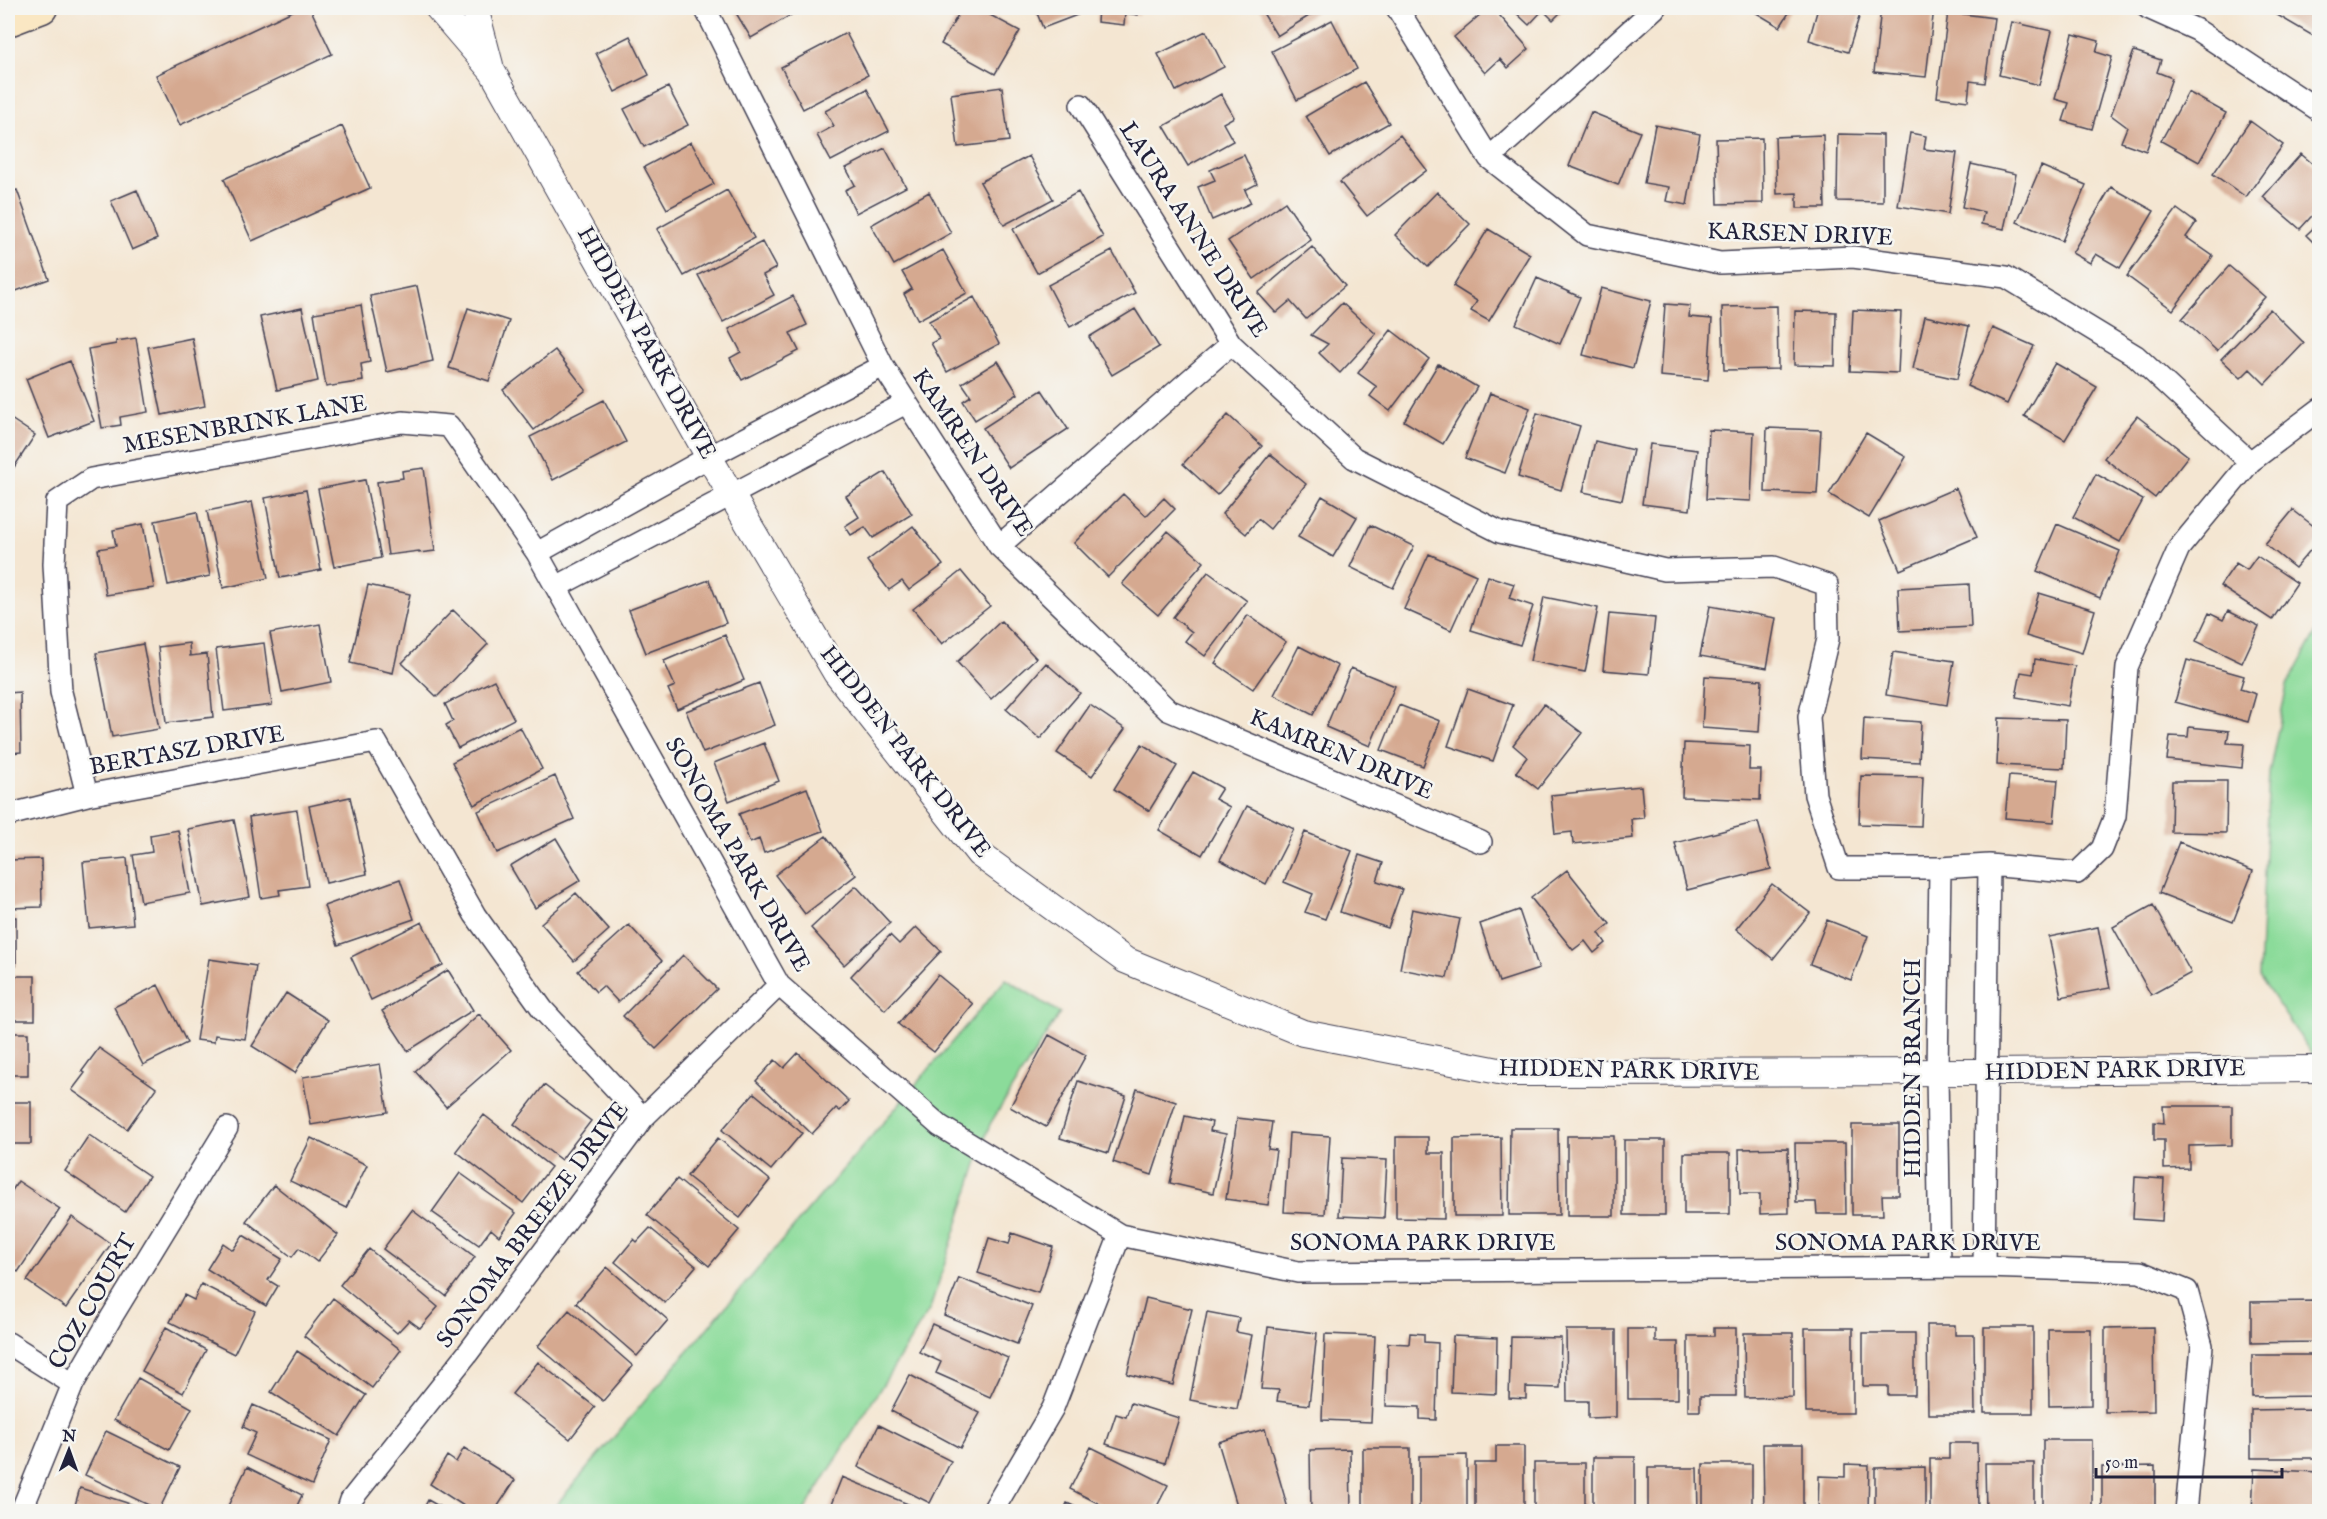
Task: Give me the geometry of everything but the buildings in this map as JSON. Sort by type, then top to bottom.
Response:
[{"type":"main road","points":[[8,21],[42,8]]},
{"type":"street","name":"HIDDEN PARK DRIVE","points":[[438,8],[492,71],[709,457],[836,673],[980,854],[1125,960],[1303,1033],[1509,1073],[2319,1069]]},
{"type":"street","name":"HIDDEN PARK DRIVE","points":[[475,8],[492,71]]},
{"type":"street","name":"KAMREN DRIVE","points":[[705,8],[883,366],[999,546],[1168,710],[1481,842]]},
{"type":"street","name":"KARSEN DRIVE","points":[[1397,8],[1489,158],[1587,235],[1720,263],[1854,257],[2006,277],[2136,356],[2250,462]]},
{"type":"street","points":[[1489,158],[1655,8]]},
{"type":"street","points":[[2148,8],[2197,30],[2319,111]]},
{"type":"street","name":"LAURA ANNE DRIVE","points":[[1081,105],[1232,344],[1354,458],[1500,532],[1665,570],[1774,567],[1827,585],[1828,639],[1809,717],[1815,795],[1839,868],[1989,866],[2077,873],[2102,849],[2115,816],[2127,667],[2179,548],[2250,462],[2319,409]]},
{"type":"street","points":[[999,546],[1232,344]]},
{"type":"street","points":[[537,553],[709,457],[883,366]]},
{"type":"street","points":[[556,587],[906,403]]},
{"type":"street","name":"MESENBRINK LANE","points":[[87,795],[61,692],[54,564],[57,502],[91,479],[402,422],[450,426]]},
{"type":"street","name":"SONOMA PARK DRIVE","points":[[450,426],[537,553],[779,985],[940,1126],[1120,1235],[1298,1272],[1940,1267],[2140,1272],[2187,1291],[2202,1346],[2187,1512]]},
{"type":"street","name":"BERTASZ DRIVE","points":[[8,815],[87,795],[376,742],[482,924],[543,1010],[643,1118]]},
{"type":"street","points":[[1984,1267],[1989,866]]},
{"type":"street","name":"HIDDEN BRANCH","points":[[1940,868],[1937,1072],[1940,1267]]},
{"type":"street","name":"SONOMA BREEZE DRIVE","points":[[347,1512],[351,1500],[467,1354],[643,1118],[779,985]]},
{"type":"street","name":"COZ COURT","points":[[21,1512],[73,1384],[227,1128]]},
{"type":"street","points":[[992,1512],[1053,1408],[1120,1235]]},
{"type":"street","points":[[8,1342],[73,1384]]},
{"type":"green space","points":[[2319,627],[2319,1065],[2259,976],[2269,773],[2287,686]]},
{"type":"green space","points":[[1006,979],[1060,1013],[990,1124],[930,1309],[804,1511],[553,1512],[561,1499]]}]
